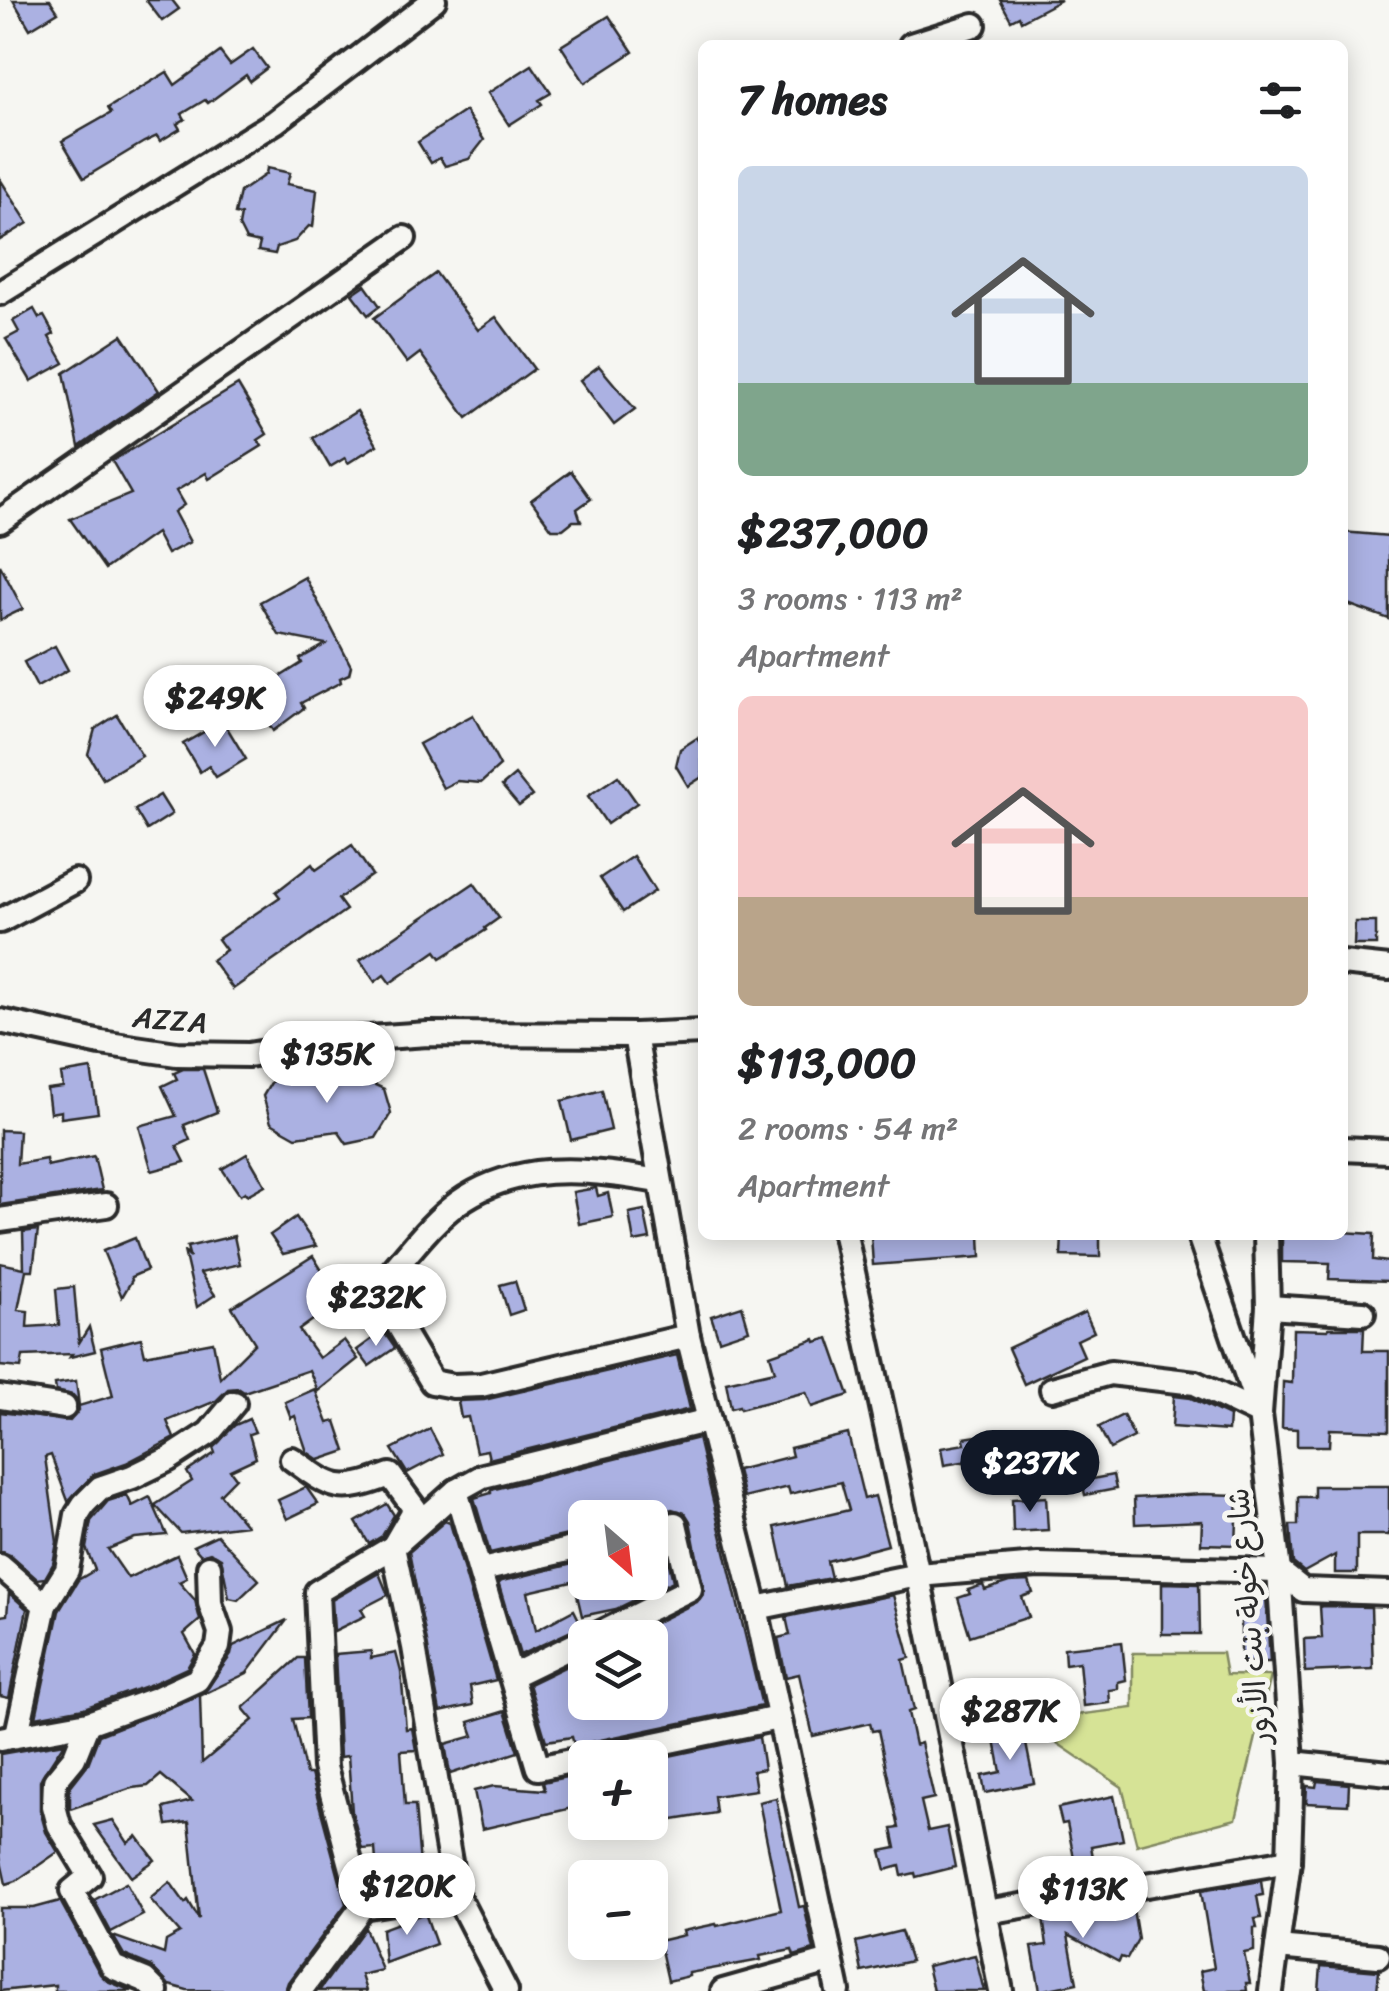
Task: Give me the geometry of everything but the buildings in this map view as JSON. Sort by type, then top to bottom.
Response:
[{"type":"street","points":[[0,292],[275,122],[434,0]]},
{"type":"street","points":[[928,40],[974,26]]},
{"type":"street","points":[[0,521],[404,238]]},
{"type":"street","points":[[0,921],[75,881]]},
{"type":"street","points":[[1348,964],[1389,968]]},
{"type":"street","name":"AZZA","points":[[0,1021],[101,1043],[177,1054],[248,1054],[339,1040],[428,1034],[635,1036],[698,1032]]},
{"type":"street","points":[[635,1036],[688,1336],[756,1608],[838,1991]]},
{"type":"street","points":[[1348,1149],[1388,1150]]},
{"type":"street","points":[[658,1181],[599,1170],[550,1169],[472,1193],[447,1211],[377,1289],[432,1382],[453,1386],[482,1385],[688,1336]]},
{"type":"street","points":[[0,1220],[106,1204]]},
{"type":"street","points":[[846,1240],[1001,1991]]},
{"type":"street","points":[[1201,1240],[1260,1414]]},
{"type":"street","name":"شارع خولة بنت الأزور","points":[[1266,1240],[1268,1307],[1260,1414],[1279,1571],[1292,1762],[1289,1861],[1271,1991]]},
{"type":"street","points":[[1268,1307],[1364,1313]]},
{"type":"street","points":[[1052,1390],[1110,1373],[1195,1383],[1260,1414]]},
{"type":"street","points":[[0,1397],[64,1407]]},
{"type":"street","points":[[209,1567],[210,1604],[220,1632],[218,1647],[197,1680],[88,1724],[8,1736],[44,1605],[67,1570],[77,1515],[84,1504],[100,1488],[169,1460],[209,1433],[234,1403]]},
{"type":"street","points":[[362,1907],[325,1767],[317,1592],[393,1547],[456,1490],[483,1476],[709,1420]]},
{"type":"street","points":[[292,1459],[328,1486],[357,1487],[390,1475],[416,1509],[393,1547],[414,1647],[454,1892],[506,1991]]},
{"type":"street","points":[[456,1490],[538,1768],[568,1762]]},
{"type":"street","points":[[628,1620],[690,1590],[674,1524],[668,1526]]},
{"type":"street","points":[[482,1570],[568,1550]]},
{"type":"street","points":[[756,1608],[918,1575],[1038,1565],[1279,1571],[1303,1590],[1389,1593]]},
{"type":"street","points":[[0,1566],[44,1605]]},
{"type":"street","points":[[511,1676],[568,1649]]},
{"type":"street","points":[[668,1741],[778,1718]]},
{"type":"street","points":[[88,1724],[74,1758],[55,1780],[54,1806],[60,1825],[90,1876],[72,1891],[113,1967],[145,1980],[156,1991]]},
{"type":"street","points":[[1292,1762],[1389,1774]]},
{"type":"street","points":[[986,1912],[1289,1861]]},
{"type":"street","points":[[300,1991],[362,1907],[454,1892]]},
{"type":"street","points":[[1276,1947],[1378,1956]]},
{"type":"street","points":[[723,1991],[830,1961]]},
{"type":"green space","points":[[1133,1653],[1222,1653],[1226,1675],[1271,1676],[1236,1819],[1137,1845],[1122,1787],[1051,1739],[1043,1719],[1133,1708]]}]
